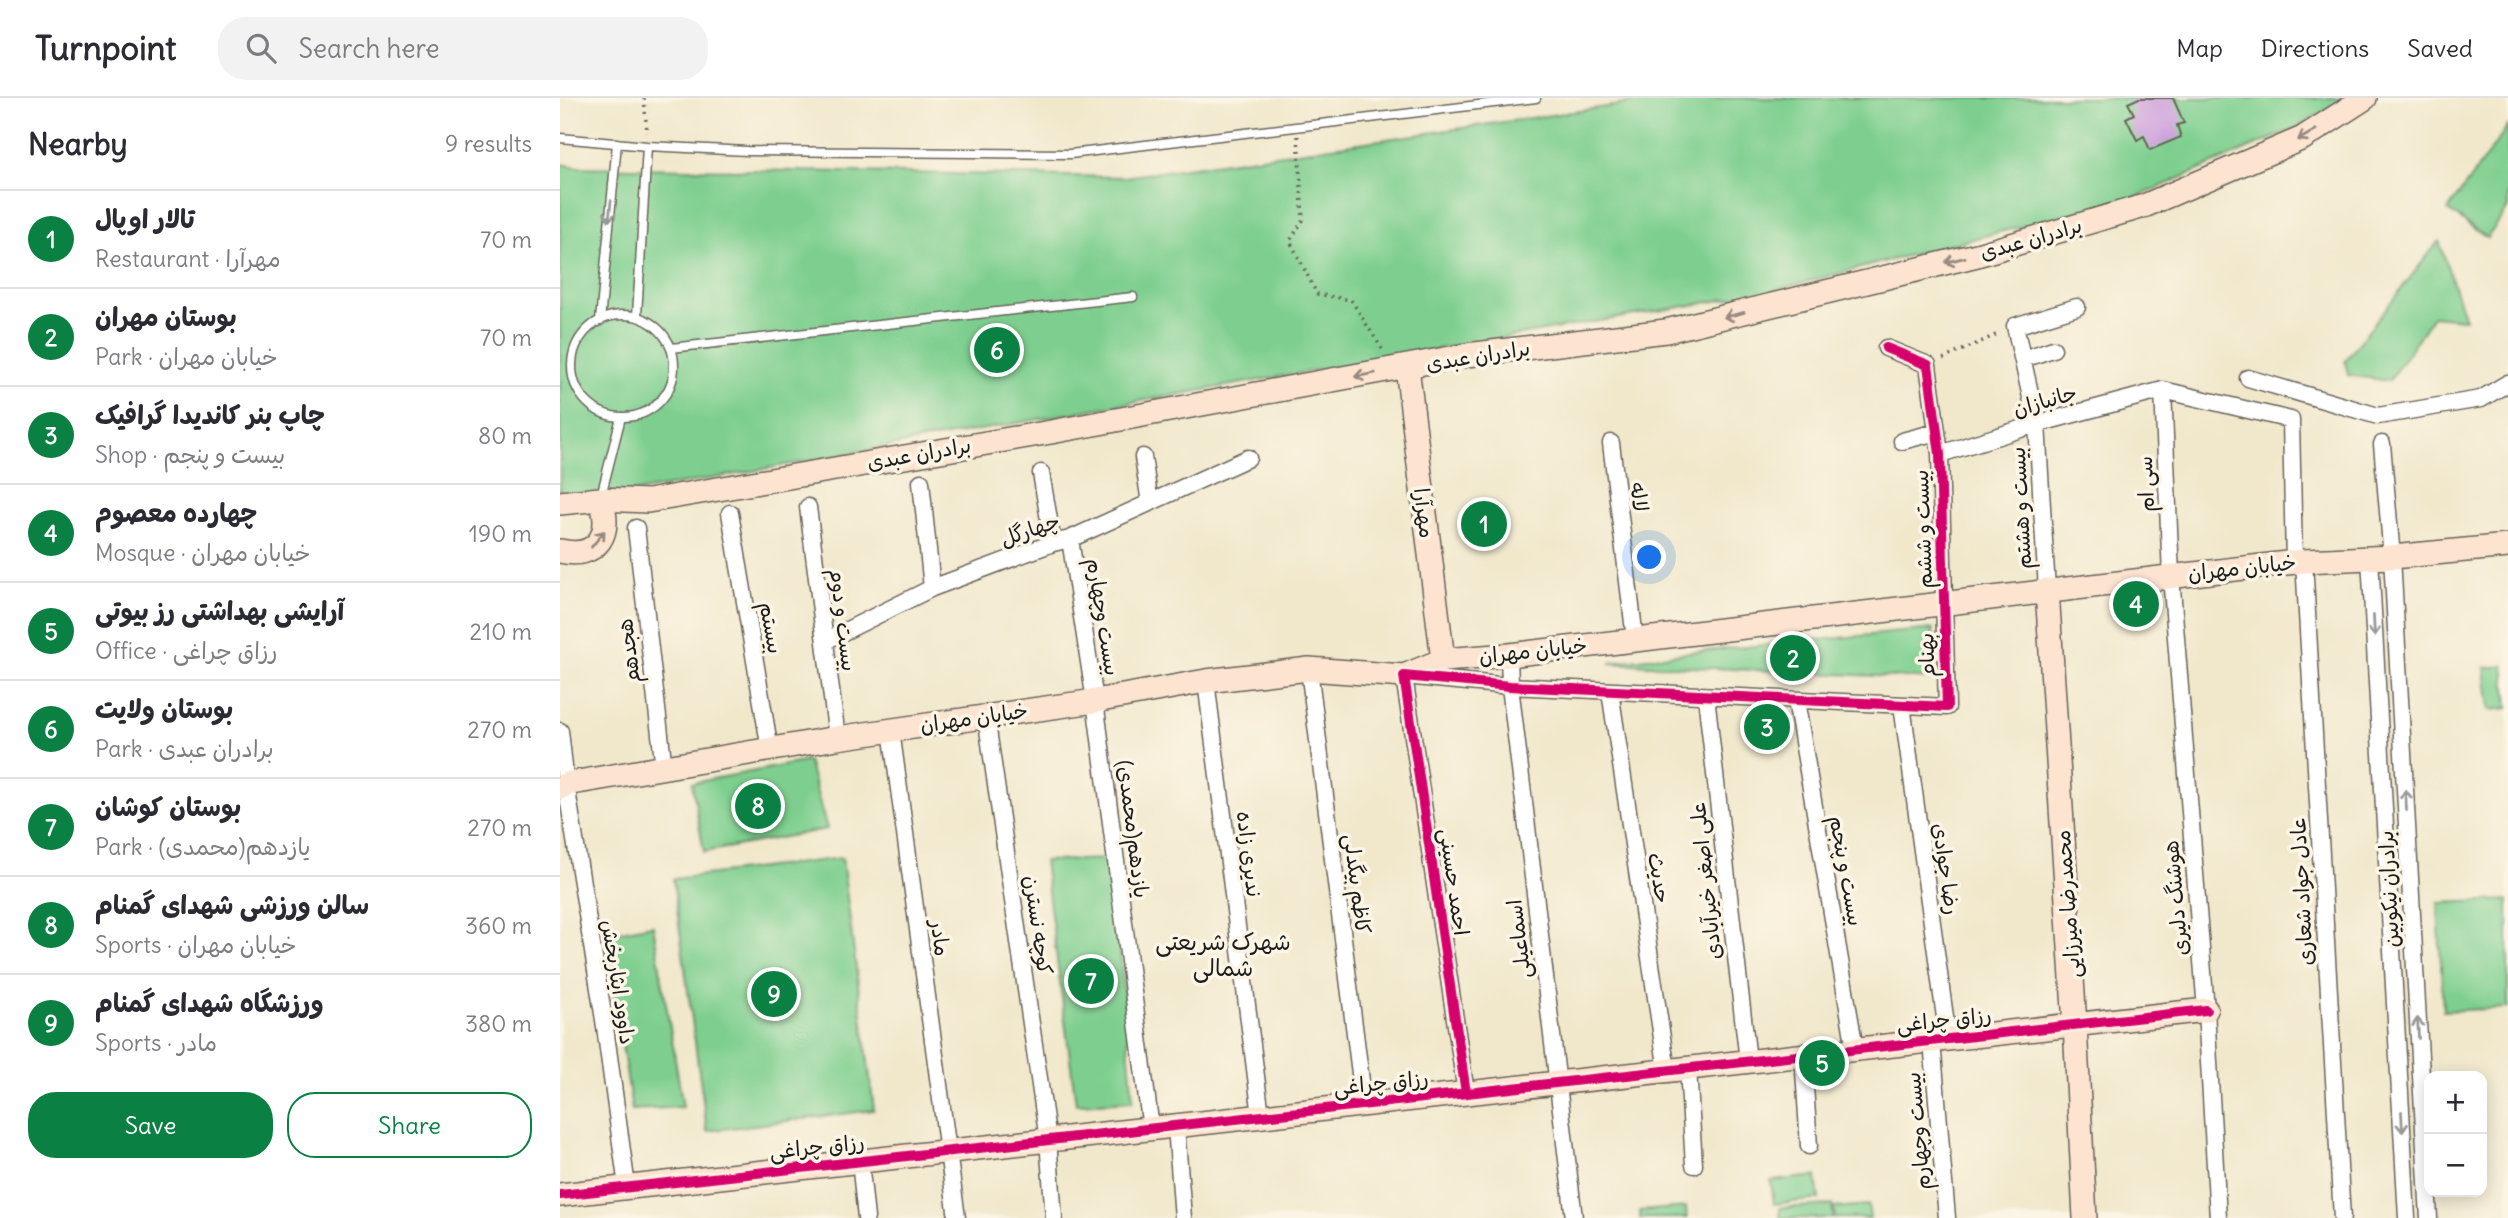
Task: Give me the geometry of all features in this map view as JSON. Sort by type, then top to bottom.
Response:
[{"type":"main road","name":"برادران عبدی","points":[[560,503],[600,499],[648,501],[1397,362],[1667,331],[1977,255],[2144,206],[2303,138],[2365,98]]},
{"type":"main road","name":"مهرآرا","points":[[1397,362],[1443,660]]},
{"type":"main road","points":[[560,551],[583,552],[597,545],[606,530],[607,514],[600,499]]},
{"type":"main road","name":"خیابان مهران","points":[[562,784],[837,738],[1095,701],[1206,681],[1309,669],[1404,676],[1443,660],[2299,562],[2508,546]]},
{"type":"main road","name":"محمدرضا میرزایی","points":[[2047,590],[2076,1025],[2085,1218]]},
{"type":"main road","name":"رزاق چراغی","points":[[560,1195],[2206,1010]]},
{"type":"street","points":[[2015,326],[2077,307]]},
{"type":"street","name":"بیست و هشتم","points":[[2015,326],[2037,424],[2047,590]]},
{"type":"street","points":[[1886,348],[1928,365]]},
{"type":"street","points":[[2023,359],[2053,349]]},
{"type":"street","name":"بیست و ششم","points":[[1928,365],[1940,454],[1944,602]]},
{"type":"street","points":[[2248,378],[2378,416],[2482,399],[2508,383]]},
{"type":"street","name":"جانبازان","points":[[1940,454],[2163,390]]},
{"type":"street","name":"عادل جواد شعاری","points":[[2163,390],[2291,420],[2342,1218]]},
{"type":"street","name":"سی ام","points":[[2163,390],[2171,576]]},
{"type":"street","points":[[1902,442],[1937,432]]},
{"type":"street","name":"لاله","points":[[1611,443],[1636,639]]},
{"type":"street","points":[[2381,557],[2382,444]]},
{"type":"street","points":[[1143,457],[1150,503]]},
{"type":"street","name":"چهارگل","points":[[825,641],[932,588],[1070,539],[1248,458]]},
{"type":"street","points":[[1041,473],[1053,543]]},
{"type":"street","points":[[921,482],[932,588]]},
{"type":"street","name":"بیست و دوم","points":[[808,507],[837,738]]},
{"type":"street","name":"بیستم","points":[[730,513],[770,750]]},
{"type":"street","name":"هجدهم","points":[[636,528],[664,769]]},
{"type":"street","name":"بیست وچهارم","points":[[1070,539],[1095,701]]},
{"type":"street","name":"برادران نیکوبین","points":[[2381,557],[2407,1218]]},
{"type":"street","name":"برادران نیکوبین","points":[[2381,557],[2429,1218]]},
{"type":"street","name":"هوشنگ دلیری","points":[[2171,576],[2206,1010],[2218,1218]]},
{"type":"street","name":"بهنام","points":[[1902,705],[1947,707],[1944,602]]},
{"type":"street","name":"اسماعیلی","points":[[1509,654],[1510,686],[1574,1218]]},
{"type":"street","name":"کاظم بیگدلی","points":[[1309,669],[1364,1105]]},
{"type":"street","points":[[1404,676],[1510,686],[1902,705]]},
{"type":"street","name":"احمد حسینی","points":[[1404,676],[1466,1093]]},
{"type":"street","name":"ندیری زاده","points":[[1206,681],[1261,1116]]},
{"type":"street","name":"حدیث","points":[[1609,691],[1694,1165]]},
{"type":"street","name":"علی اصغر خیرآبادی","points":[[1706,696],[1748,1062]]},
{"type":"street","name":"بیست و پنجم","points":[[1796,700],[1855,1049]]},
{"type":"street","name":"یازدهم(محمدی)","points":[[1095,701],[1151,1129]]},
{"type":"street","name":"رضا جوادی","points":[[1902,705],[1940,1040]]},
{"type":"street","name":"کوچه نسترن","points":[[986,716],[1048,1140],[1054,1218]]},
{"type":"street","name":"مادر","points":[[891,730],[957,1218]]},
{"type":"street","name":"داوود ایثاربخش","points":[[560,731],[562,784],[604,1020],[627,1187]]},
{"type":"street","name":"بیست وچهارم","points":[[1940,1040],[1947,1218]]},
{"type":"street","points":[[1803,1055],[1809,1146]]},
{"type":"street","points":[[1176,1126],[1183,1218]]},
{"type":"street","points":[[860,1161],[866,1218]]},
{"type":"lane","points":[[560,138],[747,151],[1070,154],[1536,98]]},
{"type":"lane","points":[[600,321],[617,143]]},
{"type":"lane","points":[[637,316],[648,146]]},
{"type":"lane","points":[[671,348],[1133,298]]},
{"type":"lane","points":[[616,315],[637,316],[663,332],[675,364],[672,382],[664,397],[637,416],[604,414],[590,405],[573,378],[572,361],[577,345],[586,331],[600,321],[616,315]]},
{"type":"lane","points":[[600,499],[621,417]]},
{"type":"path","points":[[644,98],[648,146]]},
{"type":"path","points":[[1298,127],[1303,220],[1290,241],[1317,294],[1351,300],[1397,362]]},
{"type":"path","points":[[1928,365],[2015,326]]},
{"type":"green space","points":[[1643,98],[2345,98],[2296,128],[2139,196],[1767,292],[1100,408],[560,506],[560,164],[578,167],[1125,177],[1620,105]]},
{"type":"green space","points":[[2508,126],[2508,208],[2487,238],[2448,210]]},
{"type":"green space","points":[[2439,241],[2465,319],[2433,316],[2389,381],[2348,375],[2345,361]]},
{"type":"green space","points":[[1933,629],[1935,679],[1610,663],[1692,652]]},
{"type":"green space","points":[[2504,666],[2508,708],[2490,710],[2485,668]]},
{"type":"green space","points":[[808,761],[827,829],[704,852],[692,783]]},
{"type":"green space","points":[[842,858],[874,1110],[707,1131],[673,879]]},
{"type":"green space","points":[[1112,859],[1133,1101],[1076,1104],[1044,861]]},
{"type":"green space","points":[[2508,900],[2508,1008],[2443,1011],[2438,903]]},
{"type":"green space","points":[[653,925],[683,1107],[632,1110],[605,934]]},
{"type":"green space","points":[[1816,1176],[1819,1199],[1774,1204],[1771,1181]]},
{"type":"green space","points":[[1832,1205],[1833,1218],[1780,1218],[1780,1208]]},
{"type":"green space","points":[[1868,1205],[1870,1218],[1835,1218],[1834,1208]]},
{"type":"green space","points":[[1686,1207],[1687,1218],[1640,1218],[1640,1211]]},
{"type":"building","points":[[2139,98],[2173,98],[2184,123],[2177,125],[2181,137],[2150,150],[2144,136],[2137,140],[2126,118],[2134,114],[2128,103]]},
{"type":"cycle path","points":[[1466,1093],[1404,676],[1510,686],[1947,707],[1940,454],[1928,365],[1886,348]]},
{"type":"cycle path","points":[[560,1195],[2206,1010]]},
{"type":"place","name":"بوستان ولایت","points":[[997,350]]},
{"type":"place","name":"تالار اوپال","points":[[1484,524]]},
{"type":"place","name":"چهارده معصوم","points":[[2136,604]]},
{"type":"place","name":"بوستان مهران","points":[[1793,658]]},
{"type":"place","name":"چاپ بنر کاندیدا گرافیک","points":[[1767,727]]},
{"type":"place","name":"سالن ورزشی شهدای گمنام","points":[[758,806]]},
{"type":"place","name":"بوستان کوشان","points":[[1091,981]]},
{"type":"place","name":"ورزشگاه شهدای گمنام","points":[[774,994]]},
{"type":"place","name":"آرایشی بهداشتی رز بیوتی","points":[[1822,1063]]},
{"type":"district","name":"شهرک شریعتی شمالی","points":[[1223,955]]}]
